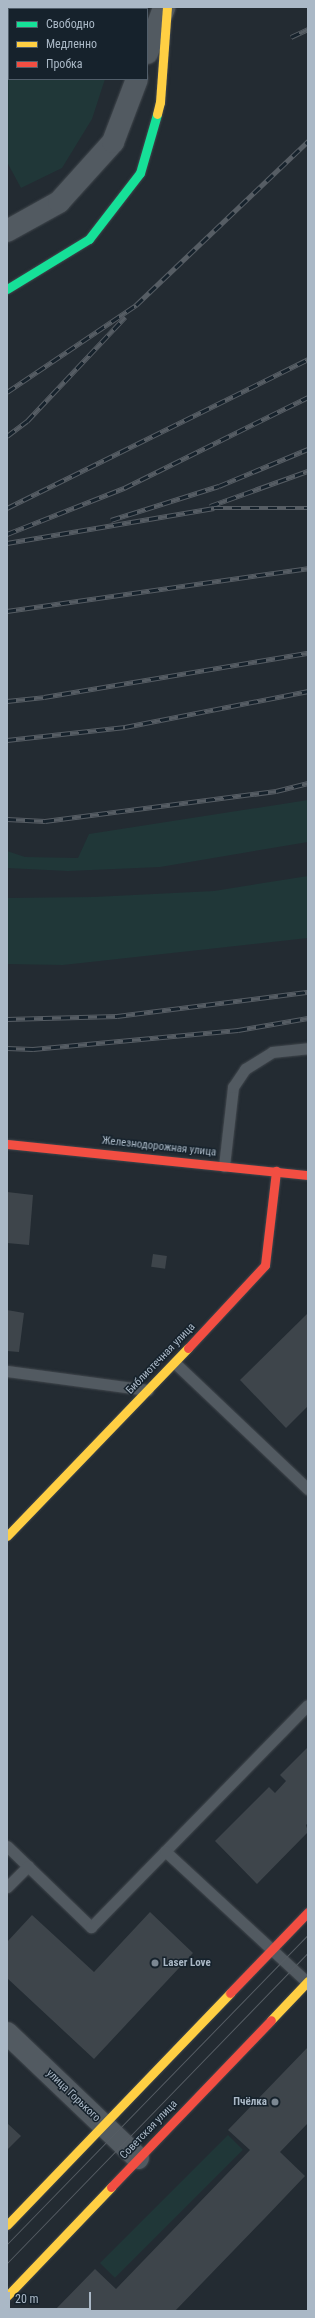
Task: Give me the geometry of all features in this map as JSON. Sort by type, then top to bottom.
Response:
[{"type":"main road","points":[[7,290],[89,239],[140,173],[160,102],[166,7]]},
{"type":"main road","name":"Железнодорожная улица","points":[[7,1144],[308,1174]]},
{"type":"main road","name":"Библиотечная улица","points":[[7,1536],[175,1363],[265,1265],[276,1171]]},
{"type":"main road","points":[[7,2225],[308,1912]]},
{"type":"main road","name":"Советская улица","points":[[7,2296],[308,1981]]},
{"type":"street","points":[[148,52],[166,7]]},
{"type":"street","points":[[7,230],[59,202],[113,142],[137,80]]},
{"type":"street","name":"улица Горького","points":[[7,2033],[138,2158]]},
{"type":"lane","points":[[224,1166],[233,1087],[245,1069],[272,1052],[308,1048]]},
{"type":"lane","points":[[175,1363],[308,1489]]},
{"type":"lane","points":[[7,1370],[148,1390]]},
{"type":"lane","points":[[7,1846],[91,1927],[308,1705]]},
{"type":"lane","points":[[165,1851],[272,1950],[308,1981]]},
{"type":"lane","points":[[7,1887],[28,1866]]},
{"type":"green space","points":[[7,7],[44,8],[8,8],[8,80],[105,80],[92,119],[62,168],[21,188],[7,162]]},
{"type":"green space","points":[[308,800],[308,842],[160,867],[68,871],[7,868],[7,851],[25,857],[78,858],[89,834]]},
{"type":"green space","points":[[308,876],[308,938],[63,965],[7,964],[7,898],[94,897],[214,891]]},
{"type":"green space","points":[[228,2135],[243,2150],[115,2278],[100,2263]]},
{"type":"building","points":[[7,1192],[33,1195],[29,1245],[7,1243]]},
{"type":"building","points":[[153,1254],[167,1256],[165,1269],[151,1267]]},
{"type":"building","points":[[7,1310],[24,1313],[19,1352],[7,1351]]},
{"type":"building","points":[[308,1313],[308,1406],[286,1428],[240,1380]]},
{"type":"building","points":[[308,1747],[308,1823],[306,1825],[308,1832],[257,1884],[215,1841],[269,1787],[275,1793],[286,1781],[280,1775]]},
{"type":"building","points":[[150,1912],[193,1953],[94,2059],[7,1978],[7,1942],[32,1915],[94,1972]]},
{"type":"building","points":[[308,2047],[308,2123],[280,2152],[305,2176],[265,2218],[175,2311],[54,2311],[95,2269],[116,2289],[250,2150],[228,2130]]},
{"type":"building","points":[[7,2123],[21,2136],[7,2150]]},
{"type":"tram line","points":[[7,2244],[308,1934]]},
{"type":"tram line","points":[[7,2263],[308,1952]]},
{"type":"railway","points":[[291,37],[308,29]]},
{"type":"railway","points":[[7,392],[136,305],[308,141]]},
{"type":"railway","points":[[7,436],[27,421],[125,317]]},
{"type":"railway","points":[[7,508],[308,359]]},
{"type":"railway","points":[[7,534],[124,488],[308,397]]},
{"type":"railway","points":[[111,520],[219,486],[308,449]]},
{"type":"railway","points":[[210,506],[308,471]]},
{"type":"railway","points":[[7,543],[214,508],[308,508]]},
{"type":"railway","points":[[7,611],[308,568]]},
{"type":"railway","points":[[7,701],[44,697],[308,653]]},
{"type":"railway","points":[[7,740],[125,727],[308,691]]},
{"type":"railway","points":[[7,819],[45,821],[276,791],[308,783]]},
{"type":"railway","points":[[7,1019],[117,1016],[308,992]]},
{"type":"railway","points":[[7,1048],[33,1049],[238,1030],[308,1018]]},
{"type":"traffic: fast","points":[[7,289],[89,239],[140,173],[157,114]]},
{"type":"traffic: slow","points":[[157,114],[160,102],[167,7]]},
{"type":"traffic: slow","points":[[7,1536],[188,1348]]},
{"type":"traffic: slow","points":[[271,2020],[308,1981]]},
{"type":"traffic: slow","points":[[7,2225],[230,1993]]},
{"type":"traffic: slow","points":[[7,2296],[111,2187]]},
{"type":"traffic: jam","points":[[7,1144],[308,1175]]},
{"type":"traffic: jam","points":[[188,1348],[265,1265],[276,1171]]},
{"type":"traffic: jam","points":[[230,1993],[308,1912]]},
{"type":"traffic: jam","points":[[111,2187],[271,2020]]},
{"type":"place","name":"Laser Love","points":[[155,1963]]},
{"type":"place","name":"Пчёлка","points":[[275,2102]]}]
